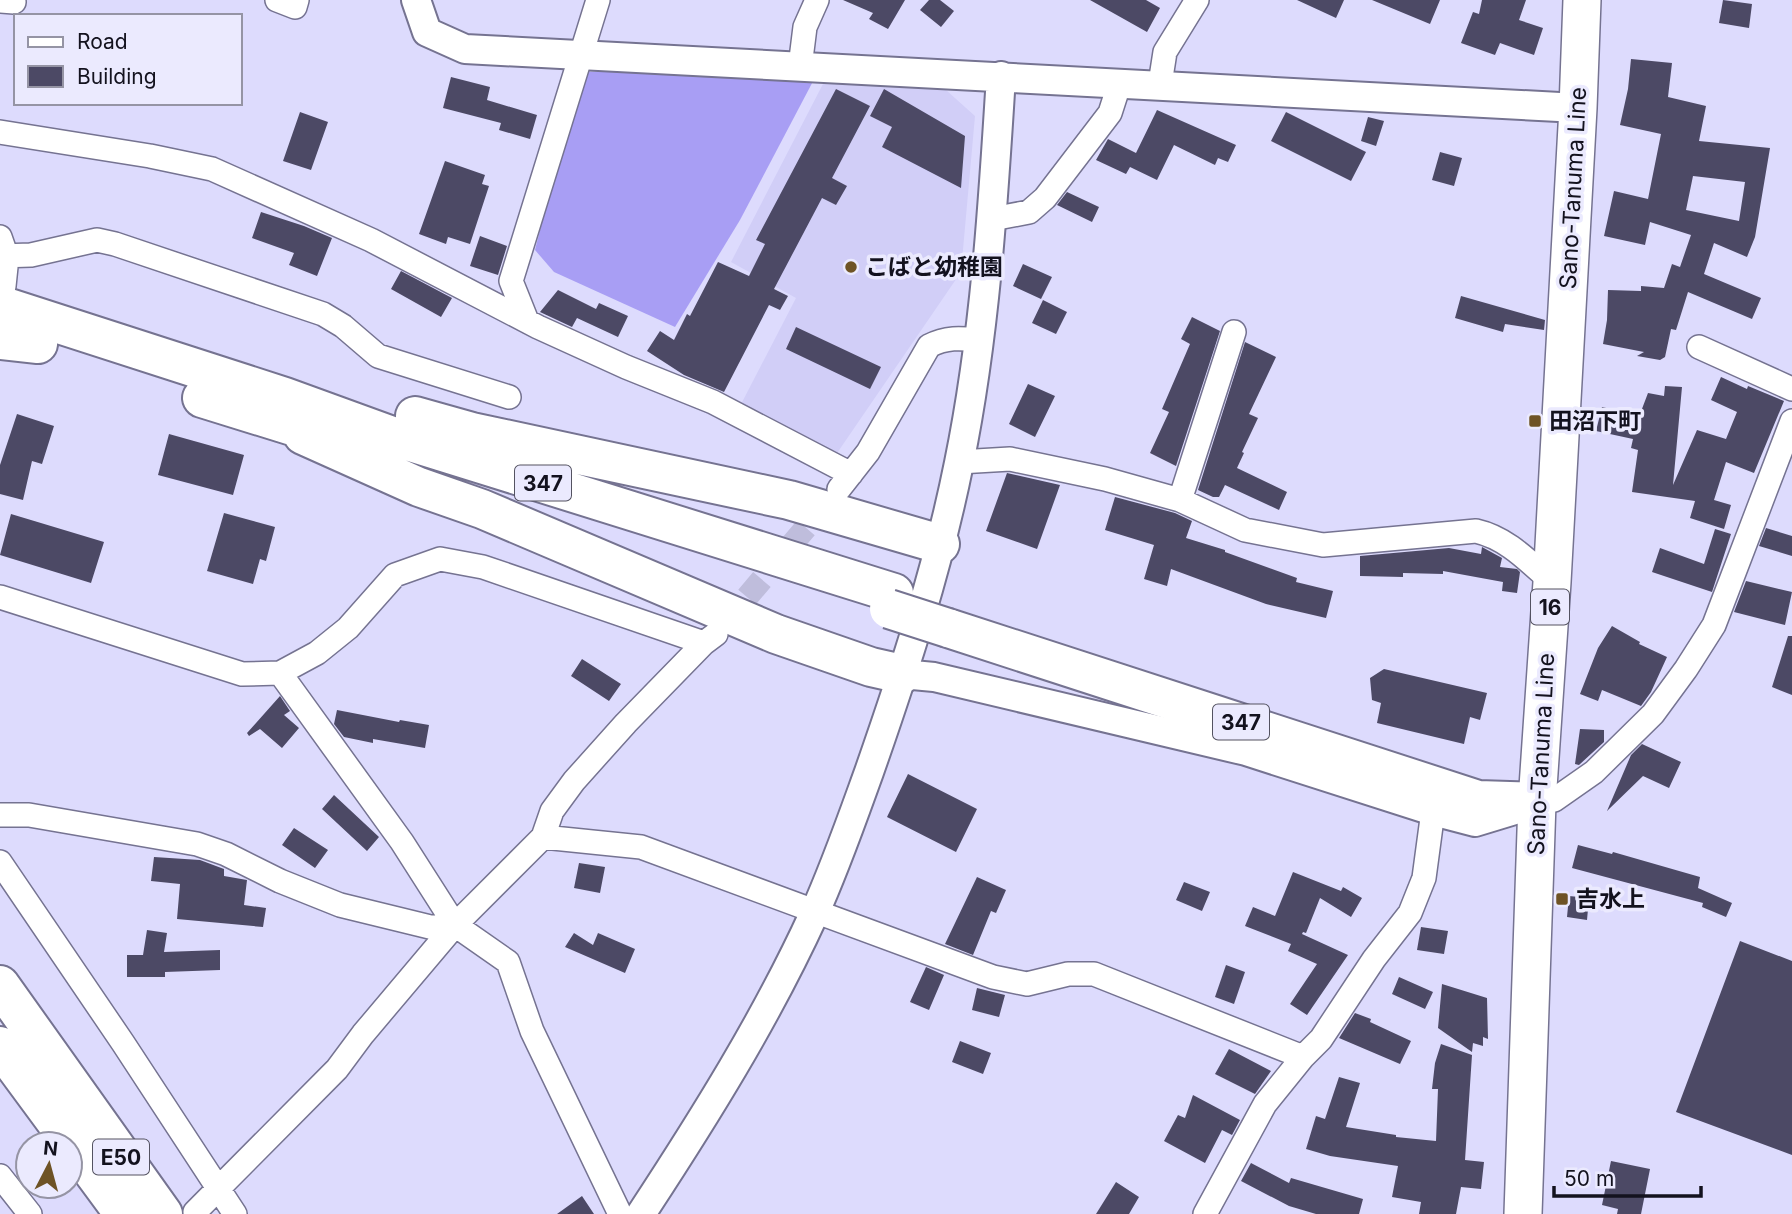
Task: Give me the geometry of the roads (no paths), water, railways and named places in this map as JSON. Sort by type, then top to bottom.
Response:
[{"type":"highway","points":[[2,295],[188,380]]},
{"type":"highway","points":[[0,333],[188,380]]},
{"type":"highway","points":[[0,340],[38,344]]},
{"type":"highway","name":"347","points":[[188,380],[281,410],[395,437],[950,620],[1465,772],[1537,803]]},
{"type":"highway","points":[[281,410],[404,413],[484,435],[789,500],[940,544]]},
{"type":"highway","points":[[281,410],[419,487],[482,509],[763,629],[871,667],[902,674]]},
{"type":"highway","points":[[0,954],[17,980],[80,1100]]},
{"type":"highway","name":"E50","points":[[0,985],[80,1100],[179,1213]]},
{"type":"highway","name":"E50","points":[[0,1046],[124,1214]]},
{"type":"highway","points":[[0,1091],[30,1130]]},
{"type":"highway","points":[[84,1198],[97,1214]]},
{"type":"main road","name":"Sano-Tanuma Line","points":[[1523,1214],[1537,803],[1552,582],[1582,0]]},
{"type":"street","points":[[276,0],[295,7],[297,0]]},
{"type":"street","points":[[416,0],[427,32],[465,49],[1578,108]]},
{"type":"street","points":[[527,321],[510,281],[598,0]]},
{"type":"street","points":[[800,66],[805,27],[817,0]]},
{"type":"street","points":[[1160,84],[1165,52],[1197,0]]},
{"type":"street","points":[[641,1214],[730,1073],[815,913],[857,804],[902,674],[940,544],[959,462],[979,340],[992,219],[1001,76]]},
{"type":"street","points":[[992,219],[1029,212],[1045,198],[1110,113],[1120,82]]},
{"type":"street","points":[[0,132],[150,156],[212,169],[372,240],[527,321],[626,368],[713,402],[845,481],[867,452],[929,346],[940,340],[953,338],[979,340]]},
{"type":"street","points":[[2,295],[2,250],[31,255],[97,240],[323,314],[343,326],[378,356],[509,397]]},
{"type":"street","points":[[1180,500],[1234,332]]},
{"type":"street","points":[[1699,347],[1792,388]]},
{"type":"street","points":[[902,674],[934,677],[1195,737],[1475,822],[1554,800],[1594,772],[1668,696],[1714,625],[1784,464],[1792,421]]},
{"type":"street","points":[[959,462],[1010,459],[1105,479],[1180,500],[1245,530],[1323,545],[1476,531],[1492,535],[1516,549],[1552,582]]},
{"type":"street","points":[[0,597],[242,674],[280,673],[317,653],[348,628],[395,575],[440,559],[483,568],[710,638],[626,723],[574,781],[552,811],[543,837],[455,925],[337,1069],[217,1189],[179,1213]]},
{"type":"street","points":[[280,673],[402,842],[455,925],[508,962],[532,1031],[620,1214]]},
{"type":"street","points":[[1205,1214],[1265,1104],[1321,1039],[1374,959],[1410,913],[1424,878],[1433,811]]},
{"type":"street","points":[[0,815],[29,815],[197,844],[226,854],[280,881],[340,905],[430,927],[455,925]]},
{"type":"street","points":[[543,837],[641,847],[993,977],[1027,984],[1069,974],[1094,974],[1303,1057]]},
{"type":"street","points":[[0,862],[235,1214]]},
{"type":"street","points":[[0,1175],[30,1214]]},
{"type":"tunnel","points":[[725,623],[827,503]]},
{"type":"place","name":"こばと幼稚園","points":[[851,267]]},
{"type":"place","name":"田沼下町","points":[[1535,421]]},
{"type":"place","name":"吉水上","points":[[1562,899]]}]
